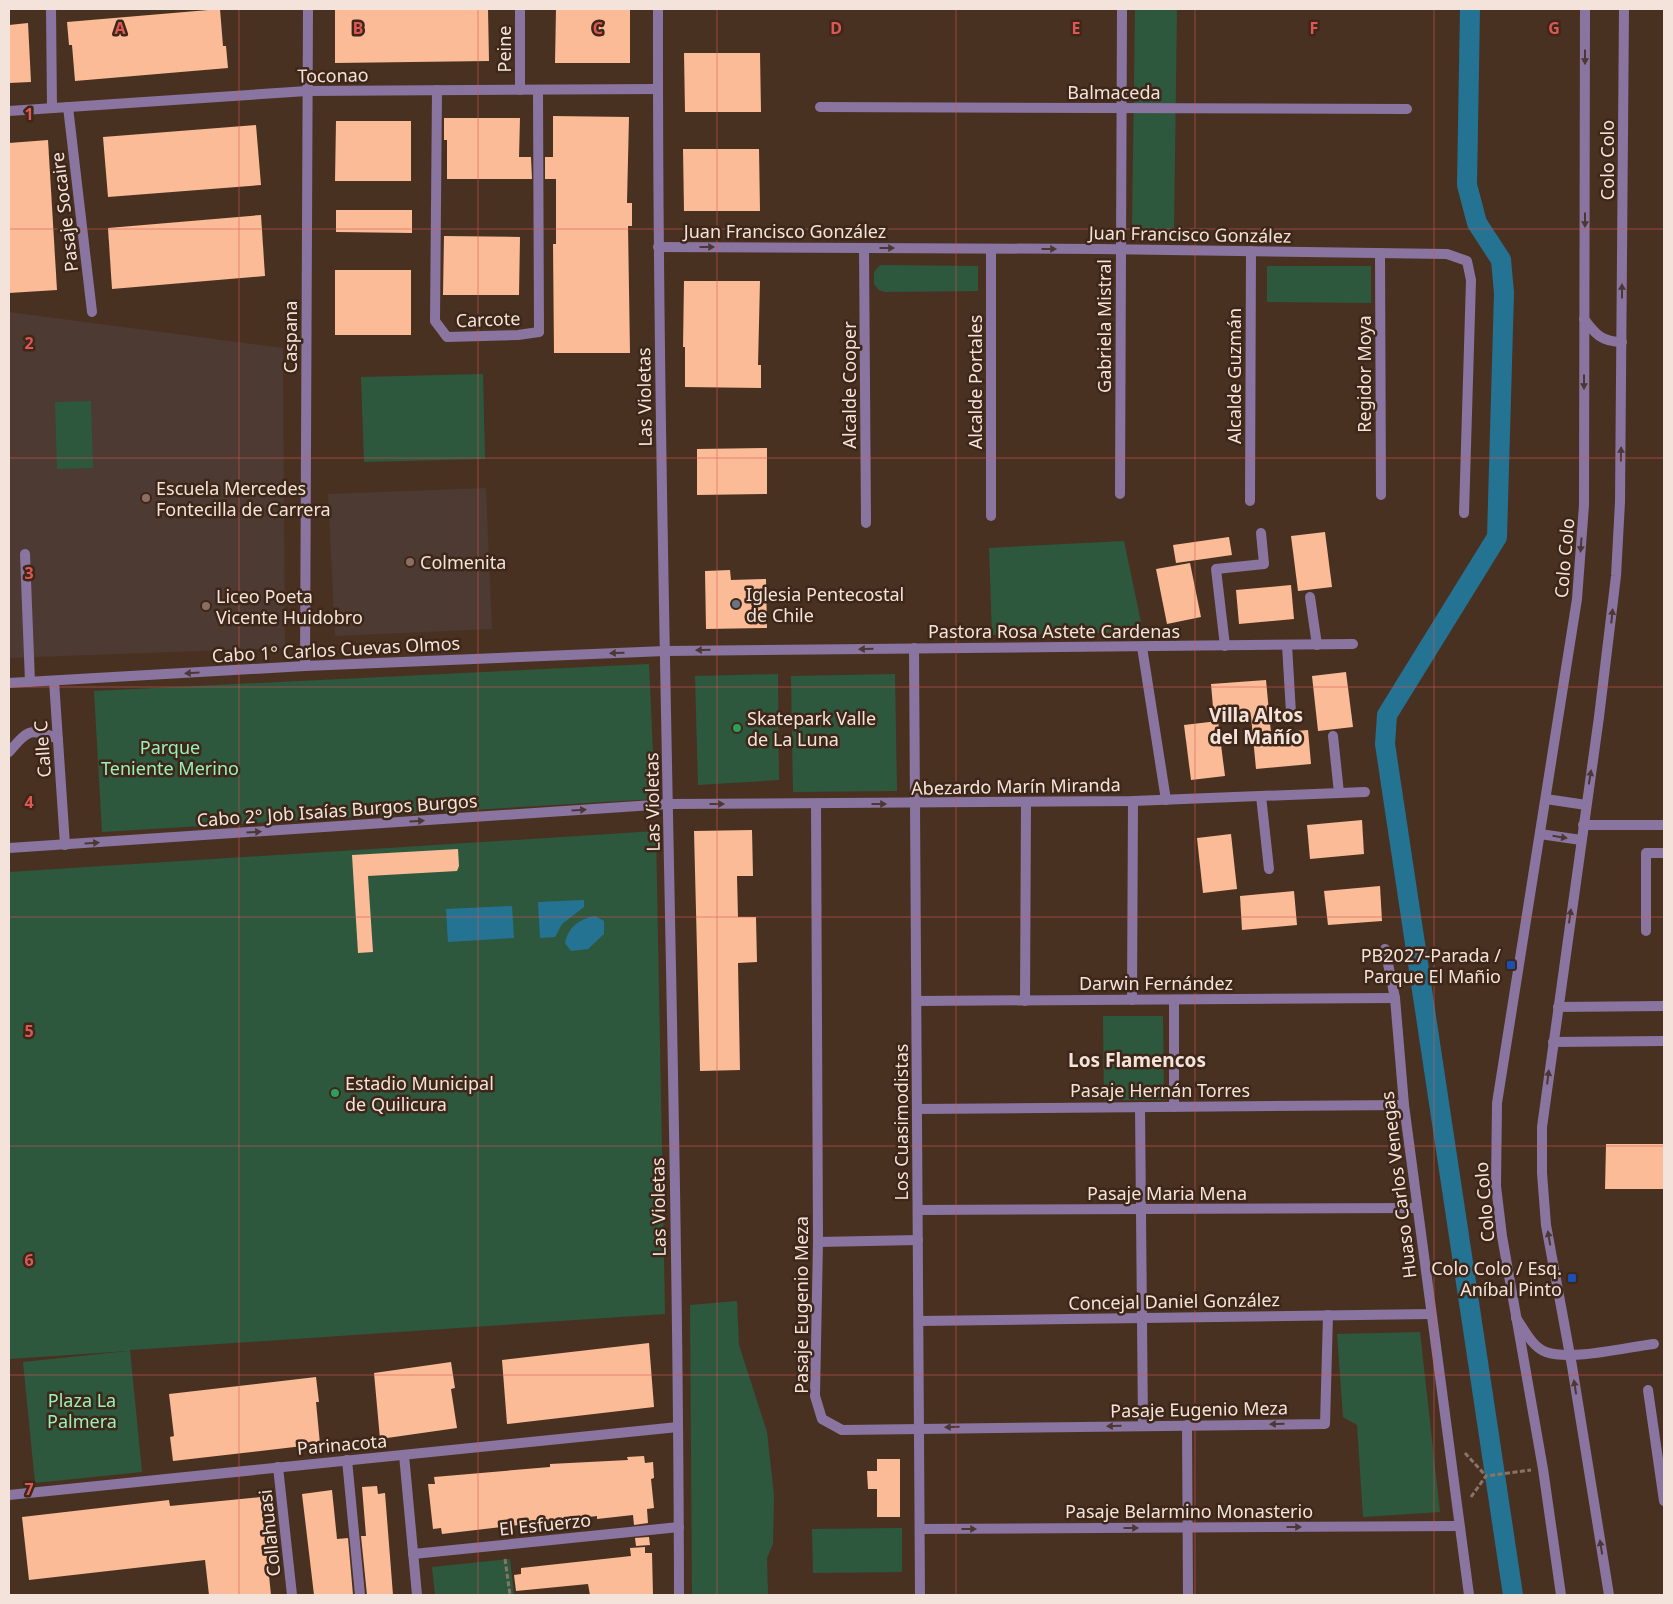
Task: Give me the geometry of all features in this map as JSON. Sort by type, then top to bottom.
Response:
[{"type":"street","points":[[51,9],[52,108]]},
{"type":"street","name":"Caspana","points":[[305,666],[308,9]]},
{"type":"street","name":"Peine","points":[[520,9],[520,90]]},
{"type":"street","name":"Las Violetas","points":[[658,9],[658,247],[678,1427],[679,1595]]},
{"type":"street","name":"Gabriela Mistral","points":[[1120,494],[1122,9]]},
{"type":"street","name":"Colo Colo","points":[[1561,1595],[1543,1469],[1516,1318],[1496,1186],[1498,1103],[1577,600],[1584,505],[1585,9]]},
{"type":"street","name":"Colo Colo","points":[[1609,1595],[1570,1355],[1546,1225],[1542,1173],[1542,1127],[1599,718],[1616,576],[1620,502],[1624,9]]},
{"type":"street","name":"Toconao","points":[[9,112],[307,91],[658,89]]},
{"type":"street","name":"Carcote","points":[[437,90],[434,320],[447,337],[518,335],[539,332],[538,90]]},
{"type":"street","name":"Pasaje Socaire","points":[[68,107],[92,312]]},
{"type":"street","name":"Balmaceda","points":[[820,107],[1407,109]]},
{"type":"street","name":"Juan Francisco González","points":[[658,247],[1121,249],[1447,254],[1467,261],[1471,280],[1464,513]]},
{"type":"street","name":"Alcalde Cooper","points":[[864,248],[866,523]]},
{"type":"street","name":"Alcalde Portales","points":[[991,249],[991,516]]},
{"type":"street","name":"Alcalde Guzmán","points":[[1250,500],[1251,251]]},
{"type":"street","name":"Regidor Moya","points":[[1380,253],[1381,495]]},
{"type":"street","points":[[1584,318],[1600,338],[1622,342]]},
{"type":"street","points":[[1225,646],[1216,569],[1264,564],[1261,533]]},
{"type":"street","points":[[25,554],[30,682]]},
{"type":"street","points":[[1310,597],[1317,645]]},
{"type":"street","name":"Pastora Rosa Astete Cardenas","points":[[665,651],[1352,644]]},
{"type":"street","points":[[1287,645],[1291,712]]},
{"type":"street","points":[[1142,647],[1166,800]]},
{"type":"street","name":"Los Cuasimodistas","points":[[914,648],[920,1595]]},
{"type":"street","name":"Cabo 1° Carlos Cuevas Olmos","points":[[9,683],[305,666],[665,651]]},
{"type":"street","name":"Calle C","points":[[54,681],[65,845]]},
{"type":"street","points":[[9,752],[28,732],[39,731],[58,739]]},
{"type":"street","points":[[1333,736],[1339,793]]},
{"type":"street","name":"Abezardo Marín Miranda","points":[[668,804],[915,804],[1133,801],[1365,792]]},
{"type":"street","points":[[1261,796],[1269,869]]},
{"type":"street","points":[[1546,799],[1586,805]]},
{"type":"street","points":[[1132,1000],[1133,801]]},
{"type":"street","points":[[1024,1001],[1026,802]]},
{"type":"street","name":"Cabo 2° Job Isaías Burgos Burgos","points":[[9,848],[668,804]]},
{"type":"street","name":"Pasaje Eugenio Meza","points":[[816,804],[818,1242],[815,1396],[822,1419],[842,1430],[1325,1424],[1328,1315]]},
{"type":"street","points":[[1583,825],[1664,825]]},
{"type":"street","points":[[1540,834],[1581,840]]},
{"type":"street","points":[[1646,931],[1646,853],[1664,853]]},
{"type":"street","name":"Huaso Carlos Venegas","points":[[1385,949],[1395,998],[1404,1105],[1458,1526],[1469,1595]]},
{"type":"street","name":"Darwin Fernández","points":[[917,1001],[1395,998]]},
{"type":"street","points":[[1174,1000],[1174,1106]]},
{"type":"street","points":[[1558,1007],[1664,1006]]},
{"type":"street","points":[[1553,1042],[1664,1041]]},
{"type":"street","name":"Pasaje Hernán Torres","points":[[917,1109],[1404,1105]]},
{"type":"street","points":[[1140,1107],[1143,1426]]},
{"type":"street","name":"Pasaje Maria Mena","points":[[918,1210],[1417,1208]]},
{"type":"street","points":[[818,1242],[918,1240]]},
{"type":"street","name":"Concejal Daniel González","points":[[919,1320],[1430,1314]]},
{"type":"street","points":[[1516,1318],[1532,1342],[1546,1352],[1570,1355],[1654,1344]]},
{"type":"street","points":[[1648,1390],[1664,1501]]},
{"type":"street","points":[[1186,1425],[1188,1595]]},
{"type":"street","name":"Parinacota","points":[[9,1496],[678,1427]]},
{"type":"street","points":[[404,1455],[417,1595]]},
{"type":"street","points":[[347,1460],[360,1595]]},
{"type":"street","name":"Collahuasi","points":[[278,1467],[292,1595]]},
{"type":"street","name":"Pasaje Belarmino Monasterio","points":[[920,1529],[1458,1526]]},
{"type":"street","name":"El Esfuerzo","points":[[413,1554],[679,1527]]},
{"type":"path","points":[[1487,1476],[1517,1472]]},
{"type":"path","points":[[504,1545],[510,1595]]},
{"type":"shaded area","name":"Escuela Mercedes Fontecilla de Carrera","points":[[9,312],[283,348],[285,648],[9,658]]},
{"type":"shaded area","name":"Colmenita","points":[[486,488],[492,629],[335,636],[328,494]]},
{"type":"green space","points":[[1135,9],[1177,9],[1174,229],[1132,229]]},
{"type":"green space","points":[[880,265],[978,266],[978,291],[885,292],[879,290],[874,284],[874,272]]},
{"type":"green space","points":[[1267,266],[1371,266],[1371,303],[1267,302]]},
{"type":"green space","points":[[483,374],[485,459],[364,462],[361,377]]},
{"type":"green space","points":[[91,401],[93,468],[57,469],[55,402]]},
{"type":"green space","points":[[1124,541],[1143,632],[992,635],[989,548]]},
{"type":"green space","name":"Parque Teniente Merino","points":[[649,664],[655,799],[102,832],[94,691]]},
{"type":"green space","name":"Skatepark Valle de La Luna","points":[[778,674],[779,780],[698,785],[695,676]]},
{"type":"green space","points":[[895,674],[897,791],[793,792],[791,676]]},
{"type":"green space","name":"Estadio Municipal de Quilicura","points":[[656,831],[665,1314],[130,1350],[142,1472],[35,1483],[23,1362],[128,1351],[9,1359],[9,872]]},
{"type":"green space","points":[[1103,1016],[1163,1016],[1164,1100],[1104,1100]]},
{"type":"green space","points":[[737,1301],[739,1345],[767,1432],[774,1496],[773,1544],[767,1558],[768,1595],[692,1595],[690,1305]]},
{"type":"green space","points":[[1420,1332],[1440,1512],[1363,1517],[1357,1425],[1343,1417],[1337,1334]]},
{"type":"green space","points":[[902,1528],[902,1572],[813,1573],[812,1529]]},
{"type":"green space","points":[[510,1559],[514,1595],[435,1595],[432,1567]]},
{"type":"water","points":[[584,900],[584,907],[562,924],[555,937],[540,938],[538,902]]},
{"type":"water","points":[[512,906],[514,938],[448,942],[446,909]]},
{"type":"water","points":[[595,916],[604,921],[604,934],[588,949],[571,951],[565,943],[569,932],[579,922]]},
{"type":"building","points":[[220,9],[223,46],[226,46],[228,68],[75,81],[72,45],[69,45],[67,22]]},
{"type":"building","points":[[335,9],[488,9],[489,61],[335,63]]},
{"type":"building","points":[[556,9],[630,9],[630,63],[555,63]]},
{"type":"building","points":[[28,23],[31,82],[9,83],[9,25]]},
{"type":"building","points":[[684,53],[760,53],[761,112],[685,112]]},
{"type":"building","points":[[553,116],[629,117],[627,203],[632,203],[632,226],[628,226],[630,353],[554,353],[553,244],[556,244],[556,179],[545,179],[545,157],[553,157]]},
{"type":"building","points":[[444,118],[520,118],[519,157],[531,157],[532,179],[447,179],[447,140],[444,140]]},
{"type":"building","points":[[336,121],[411,121],[411,181],[335,181]]},
{"type":"building","points":[[256,125],[261,185],[108,197],[103,137]]},
{"type":"building","points":[[48,140],[57,290],[9,293],[9,143]]},
{"type":"building","points":[[683,149],[759,149],[760,211],[684,211]]},
{"type":"building","points":[[336,210],[412,210],[412,233],[336,232]]},
{"type":"building","points":[[261,215],[265,276],[112,289],[108,228]]},
{"type":"building","points":[[444,236],[520,237],[519,295],[443,295]]},
{"type":"building","points":[[335,270],[411,270],[411,335],[335,335]]},
{"type":"building","points":[[684,281],[760,281],[758,365],[761,365],[761,388],[685,387],[685,347],[683,347]]},
{"type":"building","points":[[767,448],[767,494],[697,495],[697,449]]},
{"type":"building","points":[[1325,532],[1332,587],[1298,591],[1291,536]]},
{"type":"building","points":[[1229,537],[1232,555],[1176,563],[1173,545]]},
{"type":"building","points":[[1190,563],[1201,617],[1167,624],[1156,569]]},
{"type":"building","name":"Iglesia Pentecostal de Chile","points":[[730,570],[731,580],[766,579],[767,628],[706,629],[705,571]]},
{"type":"building","points":[[1291,585],[1294,619],[1239,624],[1236,590]]},
{"type":"building","points":[[1346,672],[1353,727],[1318,731],[1312,676]]},
{"type":"building","points":[[1266,680],[1271,733],[1308,730],[1311,764],[1256,769],[1251,716],[1214,719],[1211,684]]},
{"type":"building","points":[[1218,721],[1225,776],[1191,780],[1184,725]]},
{"type":"building","points":[[1362,820],[1364,854],[1310,859],[1307,825]]},
{"type":"building","points":[[752,830],[753,876],[737,876],[738,917],[756,917],[757,962],[738,963],[740,1070],[700,1071],[694,831]]},
{"type":"building","points":[[1231,834],[1237,889],[1203,893],[1197,838]]},
{"type":"building","points":[[458,849],[459,866],[457,871],[368,876],[373,952],[358,953],[352,855]]},
{"type":"building","points":[[1380,886],[1382,921],[1328,925],[1324,891]]},
{"type":"building","points":[[1294,891],[1297,925],[1242,930],[1240,896]]},
{"type":"building","points":[[1606,1144],[1664,1144],[1664,1189],[1605,1189]]},
{"type":"building","points":[[649,1343],[654,1407],[507,1424],[502,1360]]},
{"type":"building","points":[[451,1362],[455,1388],[451,1389],[457,1428],[380,1439],[374,1373]]},
{"type":"building","points":[[316,1377],[319,1402],[316,1402],[320,1444],[173,1461],[170,1437],[174,1436],[169,1394]]},
{"type":"building","points":[[644,1456],[645,1463],[653,1462],[654,1478],[651,1479],[654,1508],[647,1509],[648,1523],[634,1525],[633,1515],[597,1519],[597,1516],[442,1534],[441,1528],[433,1529],[428,1484],[435,1484],[434,1477],[550,1467],[550,1464],[628,1460],[627,1457]]},
{"type":"building","points":[[877,1459],[900,1459],[900,1517],[877,1517],[877,1489],[868,1489],[867,1471],[877,1471]]},
{"type":"building","points":[[377,1486],[378,1494],[385,1493],[393,1595],[367,1595],[361,1536],[366,1536],[362,1487]]},
{"type":"building","points":[[332,1490],[337,1539],[348,1538],[353,1595],[314,1595],[302,1494]]},
{"type":"building","points":[[261,1497],[271,1595],[209,1595],[205,1560],[29,1580],[22,1517],[169,1500],[170,1506]]},
{"type":"building","points":[[649,1537],[650,1545],[636,1546],[635,1538]]},
{"type":"building","points":[[645,1547],[645,1553],[652,1553],[653,1595],[590,1595],[588,1584],[516,1591],[514,1575],[521,1574],[521,1568],[631,1556],[630,1548]]},
{"type":"waterway","points":[[1470,9],[1467,185],[1477,223],[1501,260],[1504,293],[1497,537],[1387,715],[1385,744],[1513,1595]]},
{"type":"place","name":"Escuela Mercedes Fontecilla de Carrera","points":[[146,498]]},
{"type":"place","name":"Colmenita","points":[[410,562]]},
{"type":"place","name":"Iglesia Pentecostal de Chile","points":[[736,604]]},
{"type":"place","name":"Liceo Poeta Vicente Huidobro","points":[[206,606]]},
{"type":"place","name":"Skatepark Valle de La Luna","points":[[737,728]]},
{"type":"place","name":"PB2027-Parada / Parque El Mañio","points":[[1511,965]]},
{"type":"place","name":"Estadio Municipal de Quilicura","points":[[335,1093]]},
{"type":"place","name":"Colo Colo / Esq. Aníbal Pinto","points":[[1572,1278]]},
{"type":"district","name":"Villa Altos del Mañío","points":[[1256,726]]},
{"type":"district","name":"Los Flamencos","points":[[1137,1060]]},
{"type":"park label","name":"Plaza La Palmera","points":[[82,1410]]}]
